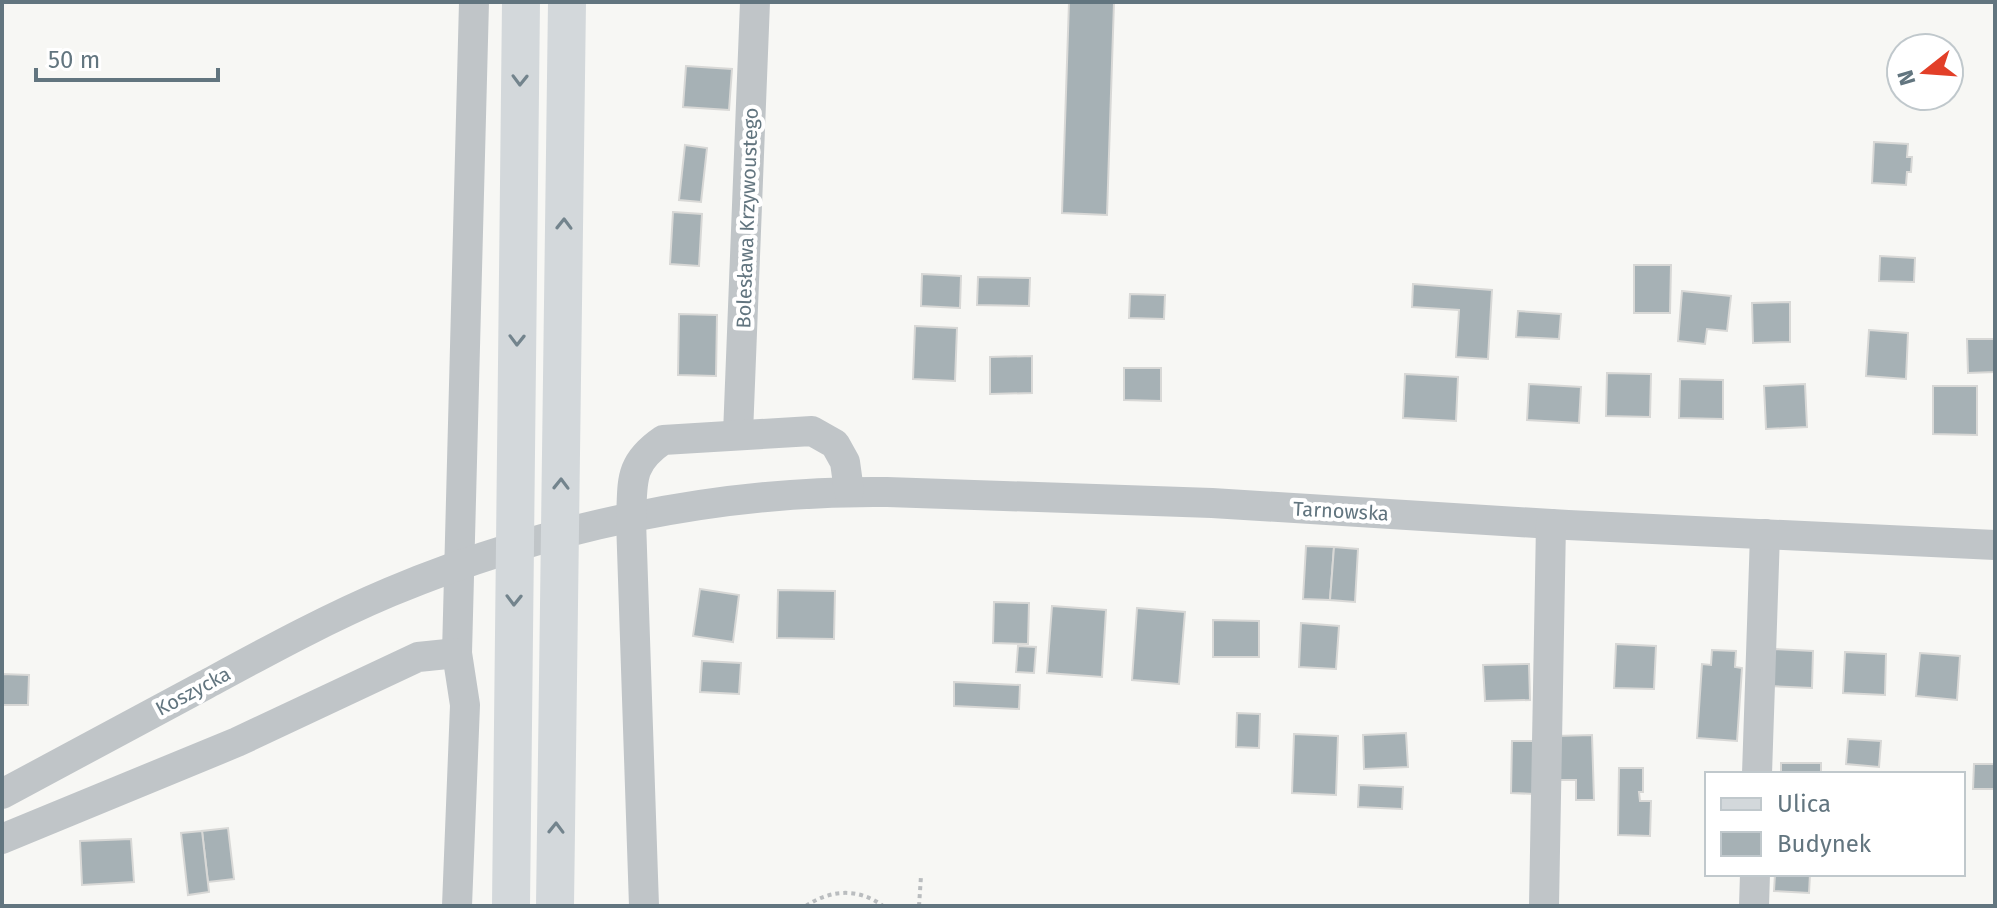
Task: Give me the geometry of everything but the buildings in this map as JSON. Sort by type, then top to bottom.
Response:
[{"type":"main road","points":[[511,906],[521,2]]},
{"type":"main road","points":[[555,906],[567,2]]},
{"type":"street","points":[[457,906],[465,705],[457,653],[474,2]]},
{"type":"street","name":"Bolesława Krzywoustego","points":[[738,434],[755,2]]},
{"type":"street","points":[[644,906],[631,520],[634,472],[646,452],[663,440],[812,431],[835,444],[845,462],[849,491]]},
{"type":"street","name":"Tarnowska","points":[[688,507],[759,497],[849,491],[1212,503],[1551,524],[1995,545]]},
{"type":"street","name":"Koszycka","points":[[2,794],[284,642],[388,593],[551,537],[688,507]]},
{"type":"street","points":[[1544,906],[1551,524]]},
{"type":"street","points":[[1757,772],[1765,534]]},
{"type":"street","points":[[2,839],[237,742],[418,657],[457,653]]},
{"type":"street","points":[[1754,906],[1755,876]]},
{"type":"path","points":[[919,906],[921,876]]},
{"type":"path","points":[[806,906],[838,892],[874,899],[883,906]]}]
